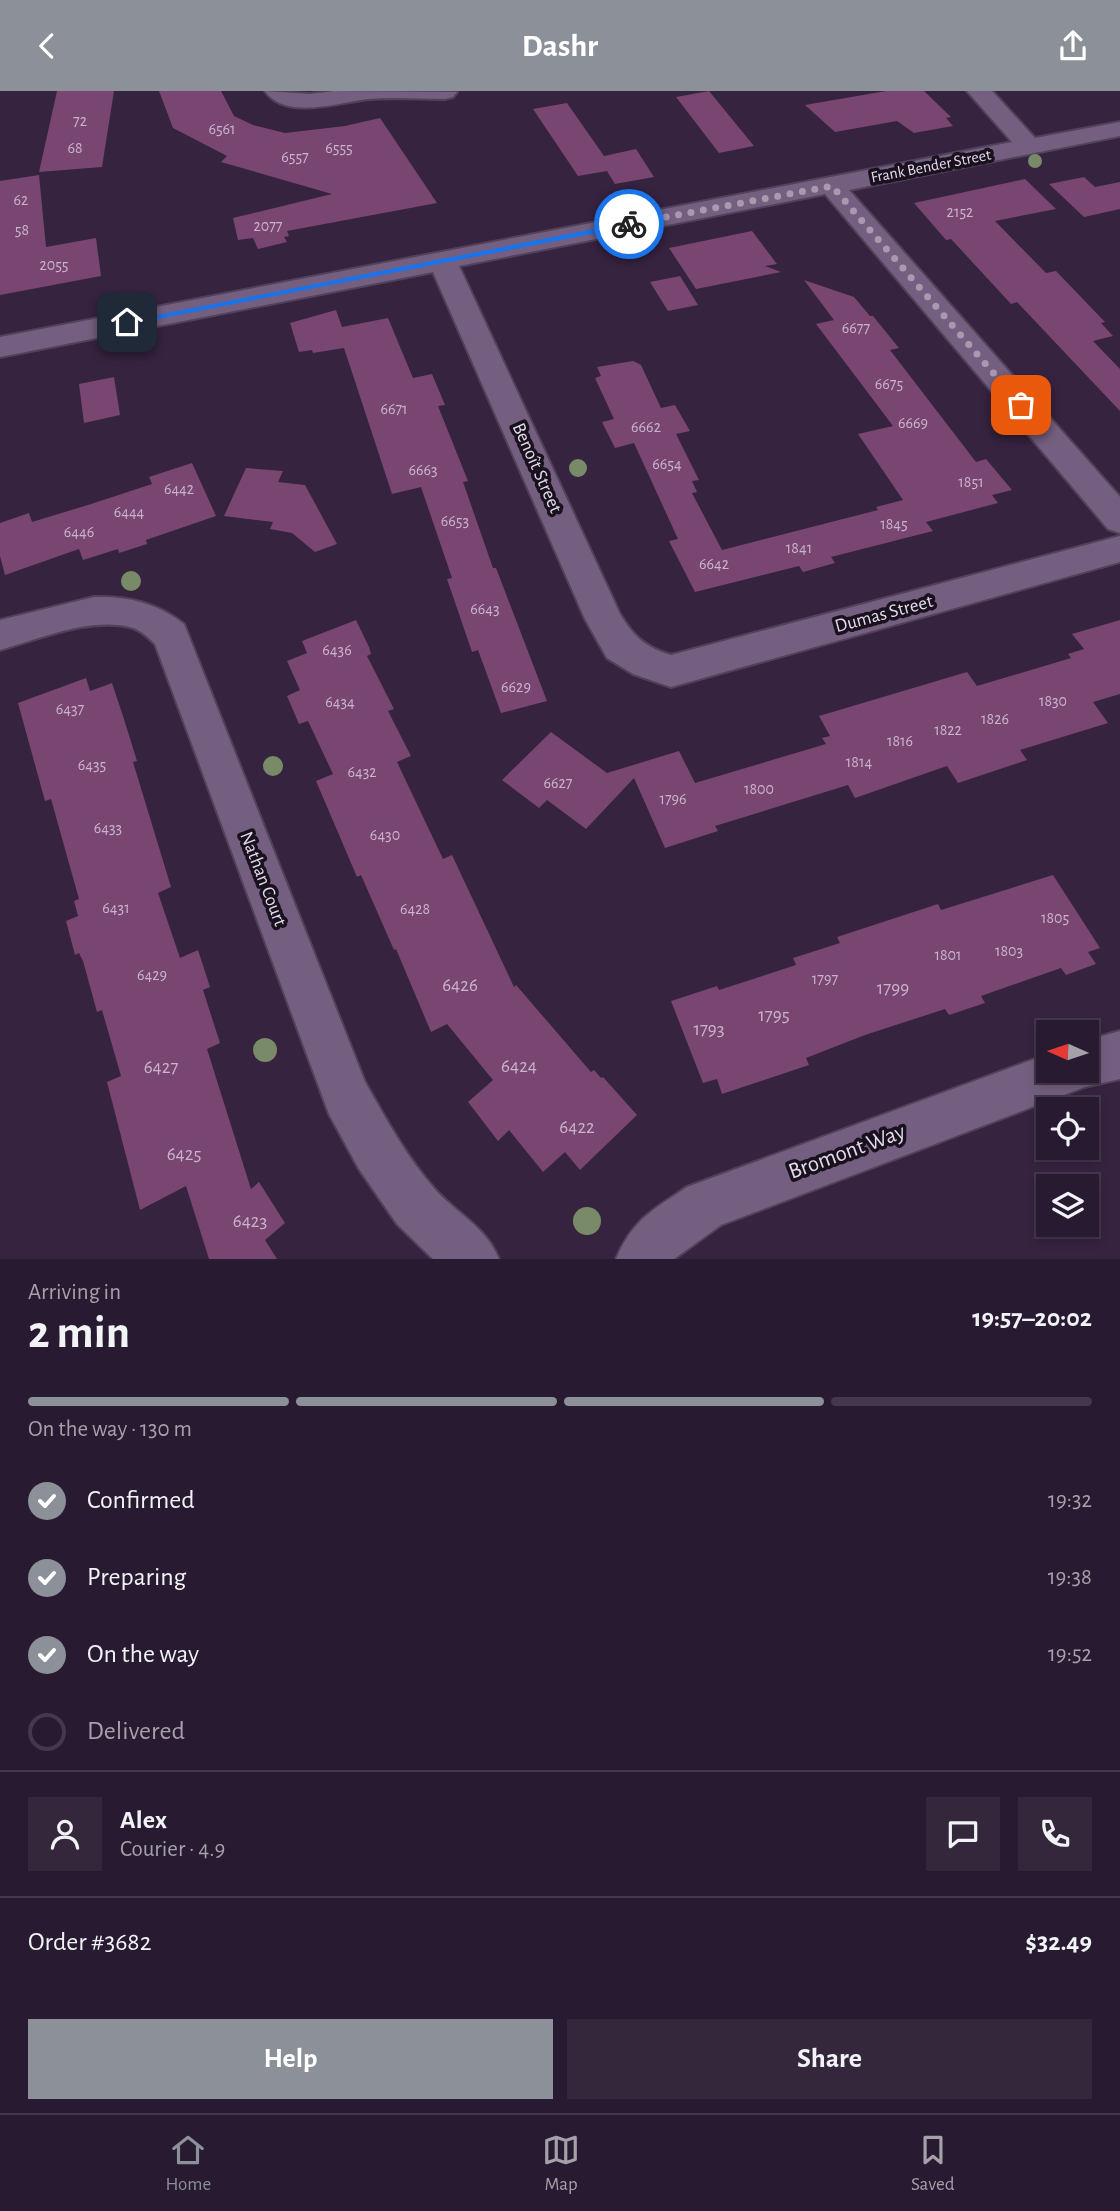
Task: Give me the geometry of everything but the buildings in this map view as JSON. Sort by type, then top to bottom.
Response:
[{"type":"street","points":[[277,91],[297,100],[318,100],[370,92],[445,92]]},
{"type":"street","points":[[979,91],[1030,146]]},
{"type":"street","name":"Frank Bender Street","points":[[0,347],[1120,129]]},
{"type":"street","points":[[832,186],[1120,520]]},
{"type":"street","name":"Benoît Street","points":[[443,260],[604,619],[620,647],[647,663]]},
{"type":"street","name":"Dumas Street","points":[[647,663],[671,671],[1120,549]]},
{"type":"street","name":"Nathan Court","points":[[0,635],[94,611],[123,611],[151,619],[171,635],[346,1097],[377,1151],[415,1206],[472,1259]]},
{"type":"street","points":[[1099,1061],[1120,1055]]},
{"type":"street","name":"Bromont Way","points":[[643,1259],[656,1240],[705,1205],[1036,1083]]},
{"type":"way so far","points":[[629,224],[832,186],[1021,405]]},
{"type":"route","points":[[127,322],[629,224]]}]
